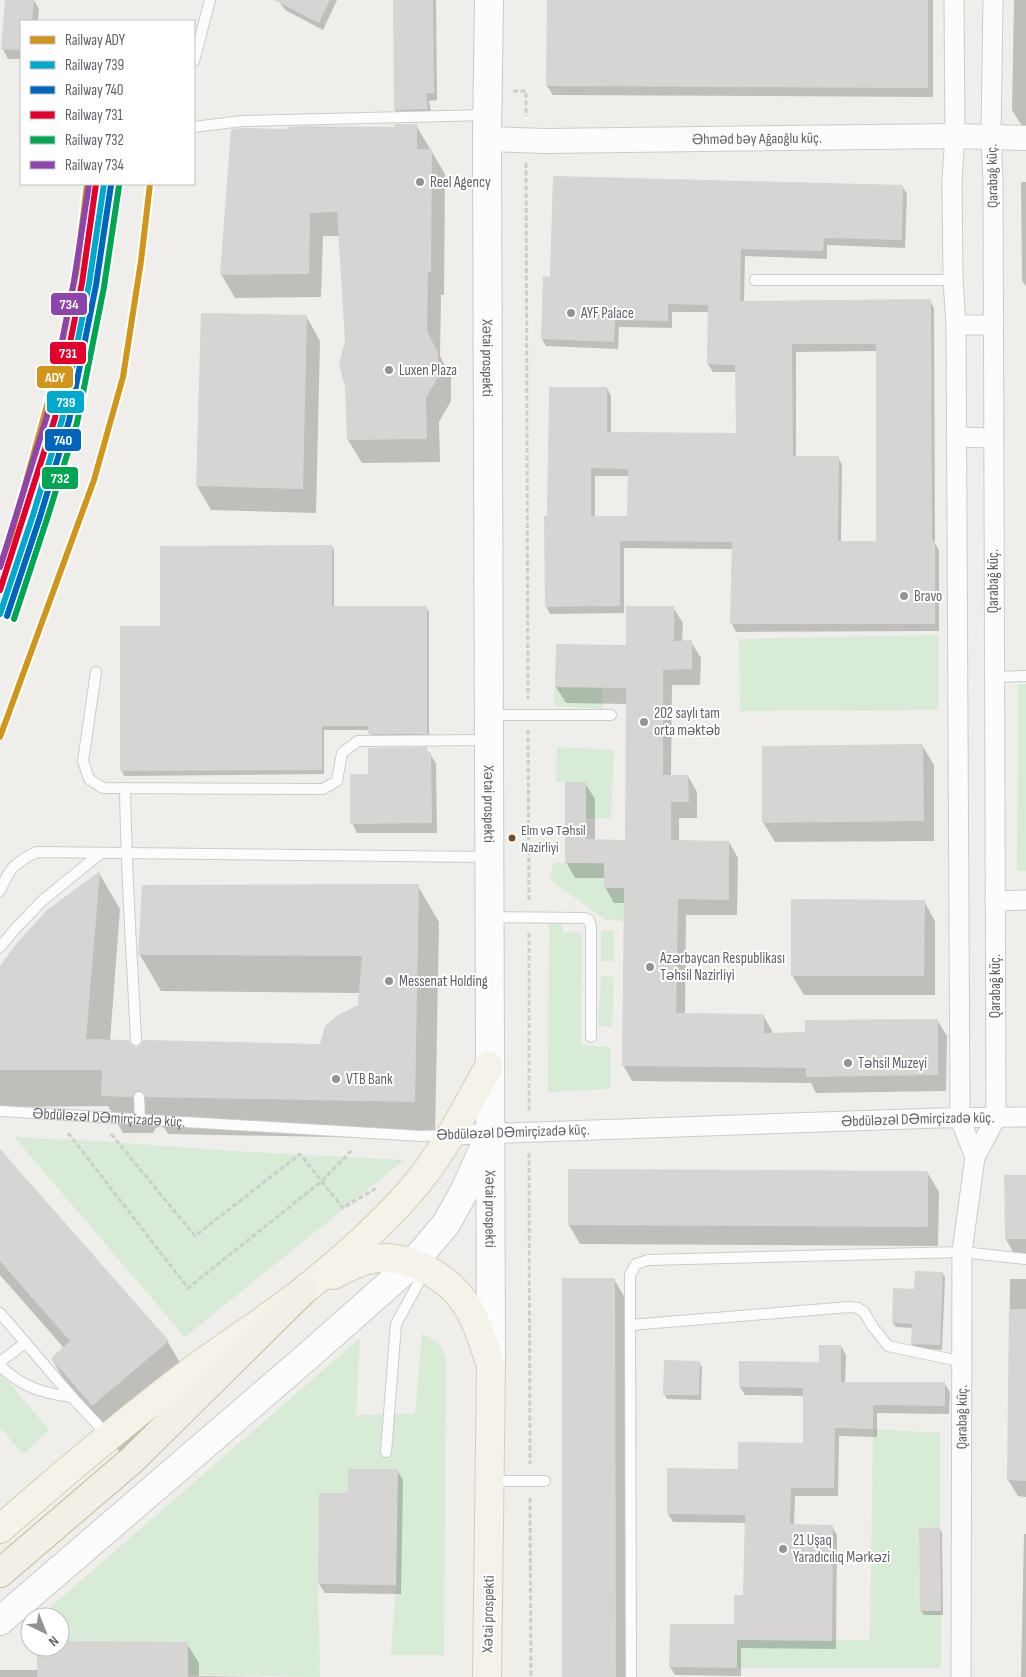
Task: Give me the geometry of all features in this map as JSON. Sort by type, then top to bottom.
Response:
[{"type":"highway","points":[[0,1573],[132,1460],[303,1291]]},
{"type":"main road","name":"Xətai prospekti","points":[[487,1677],[491,1366],[487,115],[489,0]]},
{"type":"main road","points":[[0,1529],[108,1436],[210,1357],[303,1291],[380,1223],[410,1193],[432,1163],[489,1066]]},
{"type":"main road","points":[[0,1621],[308,1356],[420,1266],[465,1190],[490,1132]]},
{"type":"main road","points":[[303,1291],[345,1269],[369,1260],[387,1259],[420,1266],[440,1277],[456,1292],[468,1308],[478,1328],[491,1366]]},
{"type":"street","name":"Qarabağ küç.","points":[[954,0],[955,136],[952,179],[953,280],[956,325],[960,1119],[975,1157]]},
{"type":"street","name":"Qarabağ küç.","points":[[961,1677],[962,1252],[975,1157],[996,1118],[993,180],[991,137],[993,0]]},
{"type":"street","name":"Əhməd bəy Ağaoğlu küç.","points":[[487,115],[526,140],[955,136],[1026,138]]},
{"type":"street","points":[[956,325],[992,325]]},
{"type":"street","points":[[956,437],[993,438]]},
{"type":"street","points":[[995,901],[1026,900]]},
{"type":"street","name":"Əbdüləzəl DƏmirçizadə küç.","points":[[449,1135],[490,1132],[1026,1117]]},
{"type":"lane","points":[[195,57],[210,0]]},
{"type":"lane","points":[[195,127],[242,121],[487,115]]},
{"type":"lane","points":[[755,280],[953,280]]},
{"type":"lane","points":[[96,672],[83,761],[89,779],[103,788],[323,789],[337,781],[342,753],[358,742],[490,728],[528,716],[611,715]]},
{"type":"lane","points":[[994,677],[1026,676]]},
{"type":"lane","points":[[125,788],[126,853],[136,1040]]},
{"type":"lane","points":[[0,891],[8,871],[21,860],[36,852],[490,857]]},
{"type":"lane","points":[[0,947],[43,900],[101,852]]},
{"type":"lane","points":[[490,917],[584,918],[589,920],[591,926],[591,1037]]},
{"type":"lane","points":[[139,1097],[140,1119]]},
{"type":"lane","name":"Əbdüləzəl DƏmirçizadə küç.","points":[[0,1111],[421,1136],[449,1135]]},
{"type":"lane","points":[[632,1677],[630,1275],[636,1264],[648,1260],[962,1252],[1026,1259]]},
{"type":"lane","points":[[386,1452],[396,1324],[420,1266]]},
{"type":"lane","points":[[630,1325],[849,1307],[858,1308],[864,1312],[888,1346],[954,1360],[962,1359]]},
{"type":"lane","points":[[0,1313],[108,1436]]},
{"type":"lane","points":[[25,1343],[0,1364],[12,1377],[27,1386],[46,1393],[72,1397]]},
{"type":"lane","points":[[490,1481],[545,1481]]},
{"type":"lane","points":[[480,1677],[487,1677]]},
{"type":"path","points":[[487,115],[526,91],[531,1677]]},
{"type":"path","points":[[54,1114],[188,1288],[322,1181],[368,1133]]},
{"type":"path","points":[[97,1117],[195,1236],[300,1154],[343,1208],[380,1186]]},
{"type":"green space","points":[[938,635],[938,710],[740,711],[739,639]]},
{"type":"green space","points":[[1018,684],[1026,684],[1026,871],[1017,871]]},
{"type":"green space","points":[[555,687],[602,688],[603,709],[554,706]]},
{"type":"green space","points":[[557,747],[614,750],[611,818],[586,819],[586,782],[556,782]]},
{"type":"green space","points":[[553,863],[604,865],[604,888],[636,888],[624,921],[606,920],[550,880]]},
{"type":"green space","points":[[549,922],[562,924],[563,932],[582,933],[581,1045],[611,1047],[611,1089],[548,1092]]},
{"type":"green space","points":[[601,931],[614,931],[614,961],[601,961]]},
{"type":"green space","points":[[601,976],[614,977],[612,1027],[598,1026]]},
{"type":"green space","points":[[14,1137],[232,1151],[404,1160],[185,1337]]},
{"type":"green space","points":[[422,1333],[440,1344],[446,1359],[444,1655],[391,1655],[396,1585],[397,1469],[349,1469],[348,1493],[319,1494],[320,1677],[188,1675],[188,1643],[70,1641],[70,1607],[51,1607],[360,1338],[356,1415],[415,1414]]},
{"type":"green space","points":[[0,1372],[49,1430],[23,1454],[0,1427]]},
{"type":"green space","points":[[873,1429],[940,1433],[940,1527],[919,1528],[920,1605],[941,1611],[941,1668],[737,1668],[737,1640],[870,1640]]},
{"type":"building","points":[[5,0],[34,0],[32,20],[20,20],[20,50],[1,49]]},
{"type":"building","points":[[274,0],[330,0],[319,23]]},
{"type":"building","points":[[393,0],[433,0],[434,93],[426,93],[428,109],[394,110]]},
{"type":"building","points":[[547,0],[928,0],[928,88],[546,86]]},
{"type":"building","points":[[394,124],[417,124],[417,149],[432,149],[431,272],[428,272],[427,331],[438,353],[438,377],[426,398],[427,439],[347,440],[345,387],[339,364],[345,341],[337,212],[310,213],[309,274],[220,275],[231,129],[286,129],[287,127],[306,126],[394,127]]},
{"type":"building","points":[[553,176],[903,185],[902,240],[824,238],[823,251],[741,249],[740,301],[931,299],[932,541],[935,541],[935,624],[730,624],[732,542],[620,541],[620,606],[545,607],[544,516],[547,516],[549,387],[607,387],[607,432],[736,433],[735,365],[707,364],[708,305],[668,304],[668,321],[615,320],[614,342],[541,339],[543,276],[550,277]],"holes":[[[792,344],[876,344],[876,541],[838,541],[839,456],[793,456]],[[591,468],[628,469],[627,516],[591,516]]]},
{"type":"building","points":[[201,313],[307,315],[303,489],[196,486]]},
{"type":"building","points":[[332,545],[332,606],[427,606],[427,734],[368,734],[368,726],[322,726],[322,770],[120,771],[120,626],[160,626],[160,546]]},
{"type":"building","points":[[626,606],[674,606],[674,641],[692,640],[692,669],[663,670],[663,775],[688,775],[689,802],[671,802],[671,840],[729,841],[729,900],[678,899],[676,1013],[764,1014],[764,1033],[805,1032],[805,1020],[938,1019],[938,1075],[806,1077],[806,1068],[622,1066],[624,888],[604,888],[604,863],[565,863],[565,782],[586,782],[586,839],[625,840],[626,688],[555,687],[556,644],[626,645]]},
{"type":"building","points":[[923,744],[924,821],[762,823],[762,746]]},
{"type":"building","points":[[427,747],[427,752],[431,752],[432,823],[350,824],[350,774],[368,774],[368,748]]},
{"type":"building","points":[[100,871],[86,1039],[129,1040],[136,1047],[143,1040],[320,1044],[325,1026],[338,1015],[358,1005],[362,956],[138,955],[142,885],[419,884],[415,1102],[146,1097],[139,1090],[132,1097],[101,1096],[102,1070],[0,1070],[0,966],[17,943],[47,910]]},
{"type":"building","points":[[791,899],[925,900],[924,976],[791,976]]},
{"type":"building","points":[[0,1149],[169,1341],[92,1406],[51,1358],[70,1341],[0,1261]]},
{"type":"building","points":[[568,1169],[928,1171],[928,1227],[568,1225]]},
{"type":"building","points":[[1004,1175],[1026,1175],[1026,1239],[1005,1239]]},
{"type":"building","points":[[915,1271],[943,1272],[940,1345],[911,1344],[912,1324],[892,1323],[893,1288],[914,1289]]},
{"type":"building","points":[[562,1278],[615,1278],[616,1677],[562,1677]]},
{"type":"building","points":[[1009,1309],[1026,1309],[1026,1481],[1007,1480]]},
{"type":"building","points":[[819,1345],[841,1345],[841,1382],[945,1382],[945,1406],[873,1405],[873,1429],[835,1428],[834,1488],[791,1488],[790,1524],[833,1525],[832,1641],[737,1640],[737,1668],[669,1667],[670,1624],[734,1624],[734,1595],[743,1595],[745,1515],[667,1514],[667,1468],[738,1469],[738,1442],[803,1443],[803,1388],[739,1387],[739,1361],[819,1362]]},
{"type":"building","points":[[664,1360],[700,1361],[699,1395],[663,1395]]},
{"type":"building","points":[[348,1469],[398,1469],[396,1585],[318,1584],[319,1493],[348,1493]]},
{"type":"building","points":[[940,1527],[941,1611],[920,1611],[919,1528]]},
{"type":"building","points":[[70,1641],[188,1642],[188,1677],[37,1677],[37,1657],[70,1657]]},
{"type":"rail line","name":"ADY","points":[[0,566],[11,536],[57,369],[77,268],[87,185]]},
{"type":"rail line","name":"734","points":[[0,567],[47,416],[74,281],[89,185]]},
{"type":"rail line","name":"731","points":[[0,590],[55,418],[82,283],[96,185]]},
{"type":"rail line","name":"739","points":[[0,614],[62,420],[89,284],[104,185]]},
{"type":"rail line","name":"740","points":[[7,616],[69,421],[96,285],[111,185]]},
{"type":"rail line","name":"ADY","points":[[0,737],[94,480],[123,377],[141,261],[150,185]]},
{"type":"rail line","name":"732","points":[[14,619],[77,423],[104,287],[119,186]]},
{"type":"place","name":"Reel Agency","points":[[420,182]]},
{"type":"place","name":"AYF Palace","points":[[571,313]]},
{"type":"place","name":"Luxen Plaza","points":[[389,370]]},
{"type":"place","name":"Bravo","points":[[904,596]]},
{"type":"place","name":"202 saylı tam orta məktəb","points":[[644,722]]},
{"type":"place","name":"Elm və Təhsil Nazirliyi","points":[[512,838]]},
{"type":"place","name":"Azərbaycan Respublikası Təhsil Nazirliyi","points":[[650,967]]},
{"type":"place","name":"Messenat Holding","points":[[389,981]]},
{"type":"place","name":"Təhsil Muzeyi","points":[[848,1063]]},
{"type":"place","name":"VTB Bank","points":[[336,1079]]},
{"type":"place","name":"21 Uşaq Yaradıcılıq Mərkəzi","points":[[783,1549]]}]
